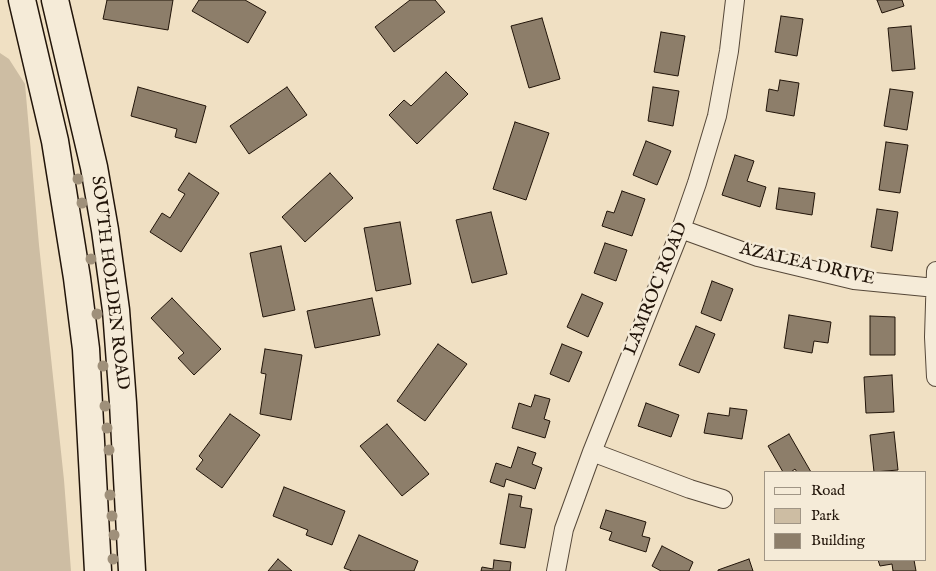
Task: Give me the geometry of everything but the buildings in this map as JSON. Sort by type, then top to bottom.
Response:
[{"type":"main road","name":"SOUTH HOLDEN ROAD","points":[[22,0],[55,141],[78,287],[86,349],[98,571]]},
{"type":"main road","name":"SOUTH HOLDEN ROAD","points":[[54,0],[94,167],[116,310],[124,403],[132,571]]},
{"type":"street","name":"LAMROC ROAD","points":[[556,571],[564,529],[592,452],[698,183],[717,116],[729,51],[735,0]]},
{"type":"street","name":"AZALEA DRIVE","points":[[681,229],[758,257],[854,280],[935,282]]},
{"type":"street","points":[[935,282],[934,337],[936,377]]},
{"type":"street","points":[[592,452],[690,490],[723,500]]},
{"type":"green space","points":[[0,53],[9,59],[25,84],[39,245],[64,480],[71,571],[0,571]]}]
